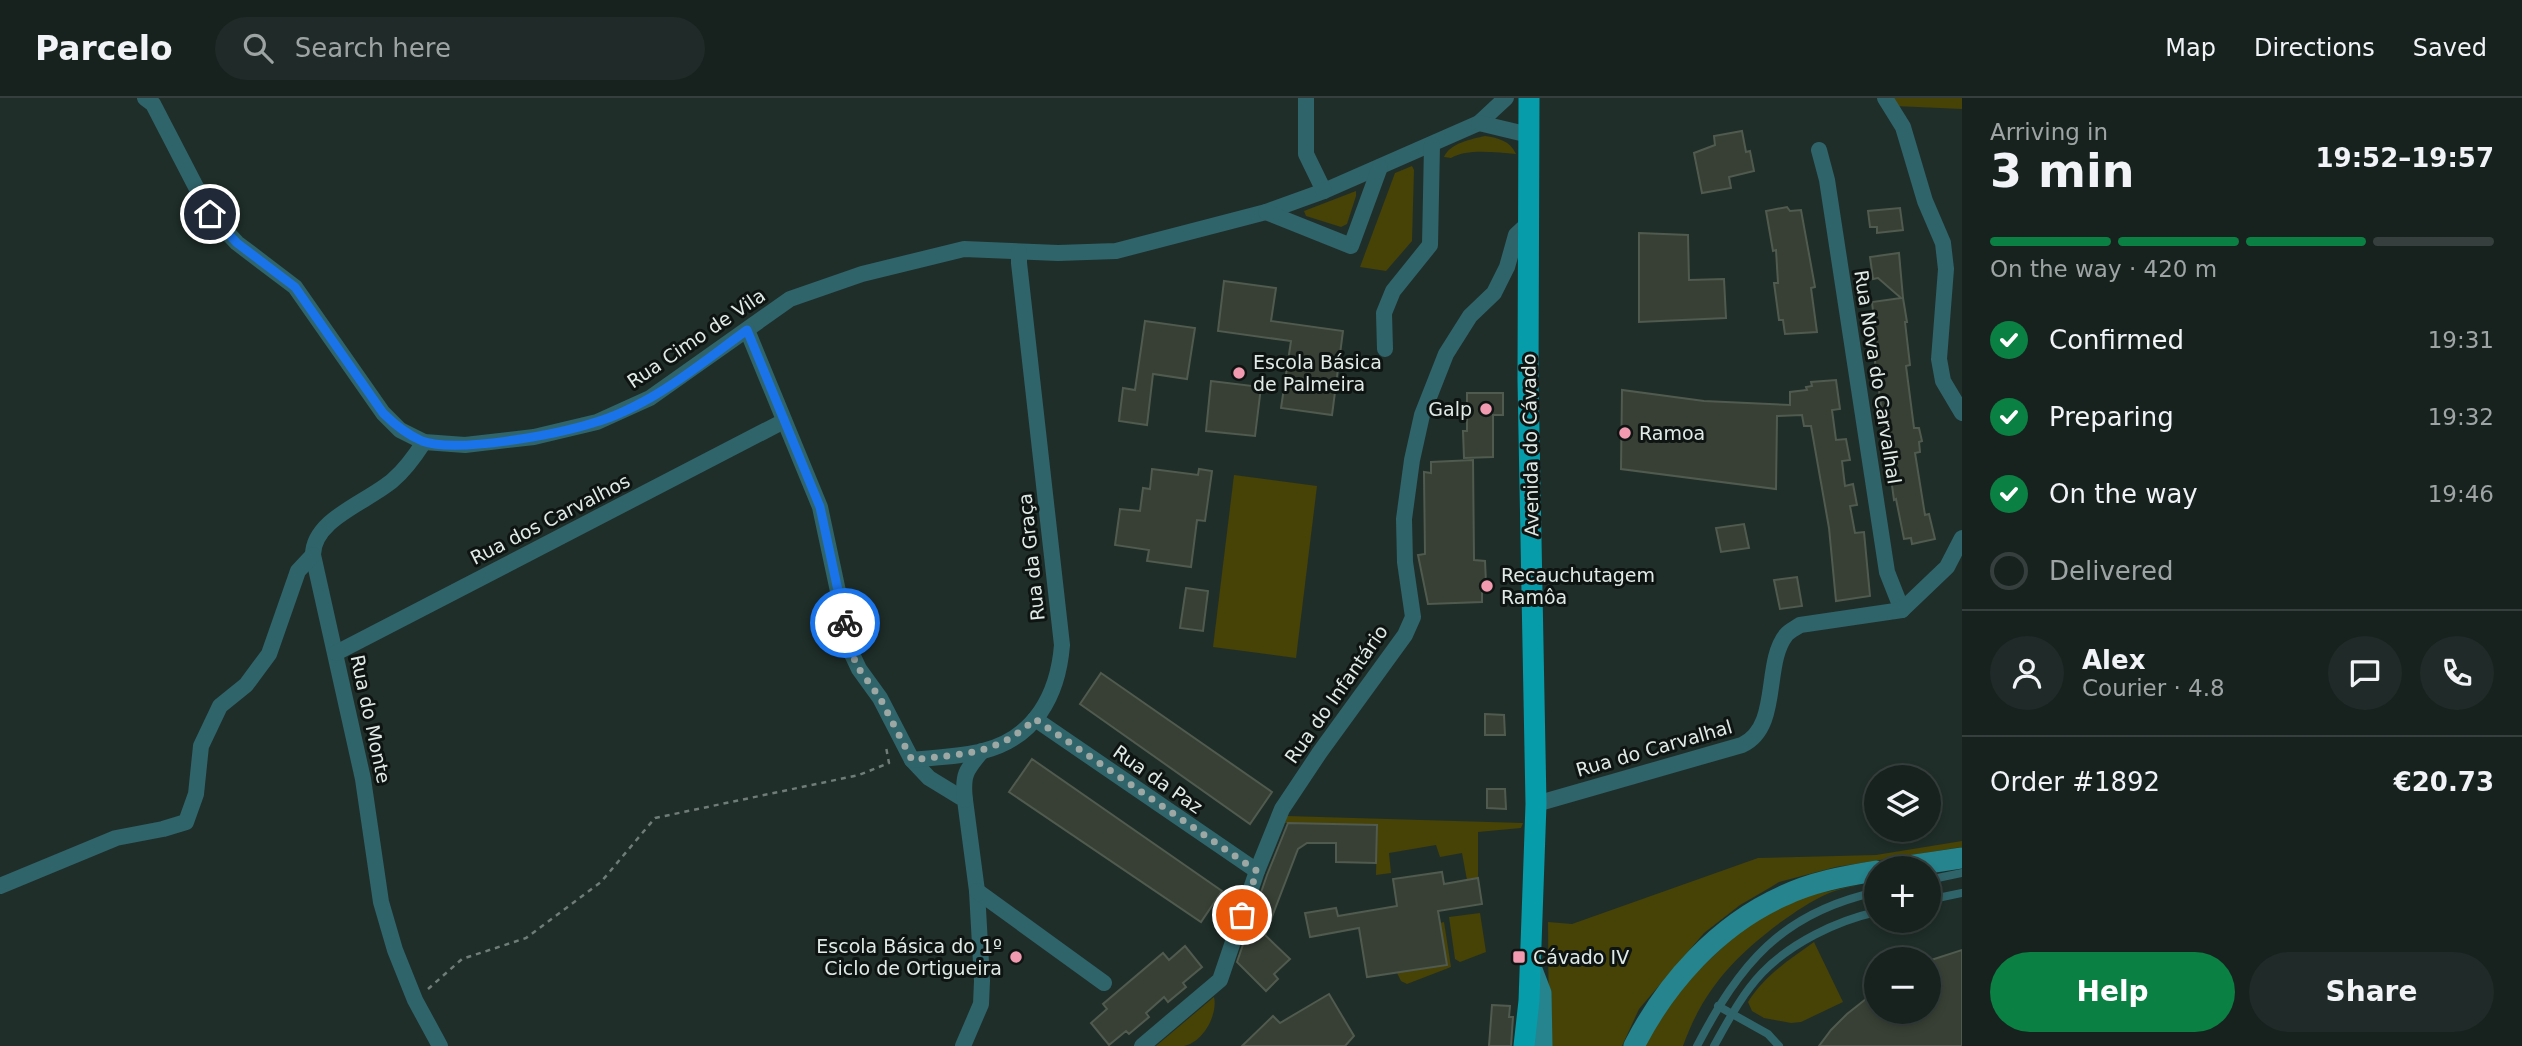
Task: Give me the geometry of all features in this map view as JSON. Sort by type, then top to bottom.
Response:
[{"type":"main road","name":"Avenida do Cávado","points":[[1524,1046],[1531,967],[1536,804],[1528,380],[1529,98]]},
{"type":"main road","name":"Avenida do Cávado","points":[[1529,1001],[1533,1046]]},
{"type":"street","name":"Rua Cimo de Vila","points":[[145,98],[153,104],[210,214],[237,243],[295,287],[383,413],[400,430],[424,442],[465,445],[534,437],[597,422],[650,398],[790,299],[862,274],[964,249],[1058,253],[1116,251],[1266,212],[1324,191],[1433,145],[1479,123],[1506,98]]},
{"type":"street","points":[[1306,98],[1306,154],[1324,191]]},
{"type":"street","points":[[1885,98],[1903,127],[1925,201],[1943,243],[1946,269],[1939,359],[1944,381],[1962,413]]},
{"type":"street","points":[[1479,123],[1529,135]]},
{"type":"street","points":[[1385,349],[1384,313],[1393,291],[1430,245],[1433,145]]},
{"type":"street","name":"Rua Nova do Carvalhal","points":[[1819,150],[1827,180],[1887,572],[1902,610]]},
{"type":"street","points":[[1266,212],[1351,246],[1380,167]]},
{"type":"street","name":"Rua do Infantário","points":[[1142,1046],[1220,981],[1257,871],[1282,809],[1405,635],[1413,617],[1405,562],[1404,519],[1412,460],[1422,415],[1446,354],[1470,316],[1494,293],[1507,267],[1516,234],[1529,223]]},
{"type":"street","name":"Rua da Graça","points":[[912,760],[982,751],[1002,745],[1018,736],[1035,719],[1053,692],[1060,666],[1062,645],[1018,263],[1019,252]]},
{"type":"street","points":[[747,330],[820,507],[851,652],[859,669],[880,698],[912,760],[929,778],[965,800]]},
{"type":"street","name":"Rua dos Carvalhos","points":[[336,653],[784,421]]},
{"type":"street","points":[[0,886],[117,838],[186,822],[196,794],[201,746],[220,706],[246,685],[269,654],[298,571],[313,555],[313,542],[322,529],[392,481],[413,460],[424,442]]},
{"type":"street","points":[[1902,610],[1947,567],[1962,538]]},
{"type":"street","name":"Rua do Monte","points":[[313,555],[363,779],[381,902],[395,950],[415,1000],[440,1046]]},
{"type":"street","name":"Rua do Carvalhal","points":[[1536,804],[1754,740],[1764,721],[1779,648],[1787,634],[1800,625],[1902,610]]},
{"type":"street","name":"Rua da Paz","points":[[1035,719],[1257,871]]},
{"type":"street","points":[[963,1046],[981,1004],[982,981],[977,891],[962,781],[968,768],[982,751]]},
{"type":"street","points":[[1941,861],[1962,858]]},
{"type":"street","points":[[1634,1046],[1647,1021],[1675,981],[1731,926],[1783,895],[1841,876],[1864,873]]},
{"type":"street","points":[[977,891],[1104,983]]},
{"type":"street","points":[[1531,967],[1541,993],[1542,1046]]},
{"type":"lane","points":[[1941,877],[1962,873]]},
{"type":"lane","points":[[1941,897],[1962,893]]},
{"type":"lane","points":[[1696,1046],[1731,986],[1767,943],[1794,923],[1836,904],[1864,896]]},
{"type":"lane","points":[[1714,1046],[1732,1013],[1762,973],[1824,931],[1864,915]]},
{"type":"lane","points":[[1718,1006],[1768,1034],[1779,1046]]},
{"type":"path","points":[[415,1000],[462,959],[526,938],[601,882],[655,818],[859,775],[889,763],[885,737]]},
{"type":"shaded area","points":[[1890,98],[1962,98],[1962,109],[1895,106]]},
{"type":"shaded area","points":[[1485,136],[1504,141],[1516,154],[1474,152],[1451,158],[1444,157],[1456,145]]},
{"type":"shaded area","points":[[1412,166],[1412,241],[1386,271],[1360,267],[1395,173]]},
{"type":"shaded area","points":[[1356,191],[1347,224],[1341,227],[1306,216],[1304,211]]},
{"type":"shaded area","points":[[1234,475],[1317,486],[1296,658],[1213,647]]},
{"type":"shaded area","points":[[1287,816],[1523,823],[1521,828],[1478,832],[1478,878],[1467,880],[1462,853],[1440,857],[1436,845],[1389,853],[1391,873],[1376,875],[1377,825],[1285,823]]},
{"type":"shaded area","points":[[1962,841],[1962,847],[1905,856],[1864,856],[1864,863],[1779,882],[1740,905],[1704,933],[1639,1009],[1622,1046],[1549,1046],[1548,922],[1572,924],[1758,858],[1876,855]]},
{"type":"shaded area","points":[[1863,884],[1815,900],[1781,922],[1749,948],[1710,991],[1683,1046],[1643,1046],[1686,982],[1740,931],[1767,913],[1806,896]]},
{"type":"shaded area","points":[[1480,913],[1486,952],[1460,962],[1455,959],[1449,917]]},
{"type":"shaded area","points":[[1444,922],[1451,967],[1407,984],[1401,981],[1397,973],[1446,965],[1440,923]]},
{"type":"shaded area","points":[[1814,942],[1843,1002],[1801,1022],[1791,1023],[1764,1018],[1752,1011],[1748,1002],[1762,984]]},
{"type":"shaded area","points":[[1214,997],[1214,1012],[1208,1027],[1197,1039],[1184,1046],[1156,1046]]},
{"type":"building","points":[[1742,131],[1746,152],[1750,151],[1754,171],[1729,177],[1731,188],[1702,193],[1694,153],[1715,145],[1714,136]]},
{"type":"building","points":[[1787,207],[1790,211],[1801,210],[1815,287],[1811,288],[1817,332],[1785,334],[1783,320],[1779,320],[1774,283],[1778,283],[1776,250],[1773,251],[1766,211]]},
{"type":"building","points":[[1900,208],[1903,230],[1877,233],[1877,227],[1870,227],[1868,211]]},
{"type":"building","points":[[1639,233],[1688,235],[1689,280],[1724,279],[1726,318],[1639,322]]},
{"type":"building","points":[[1899,253],[1910,365],[1906,366],[1914,428],[1919,428],[1922,441],[1919,442],[1920,452],[1915,453],[1925,515],[1929,514],[1935,539],[1912,544],[1911,538],[1904,539],[1896,499],[1894,500],[1873,347],[1877,347],[1872,302],[1901,298],[1878,278],[1873,279],[1870,257]]},
{"type":"building","points":[[1224,281],[1276,288],[1271,321],[1343,331],[1332,415],[1281,408],[1291,341],[1218,331]]},
{"type":"building","points":[[1145,321],[1195,328],[1187,379],[1153,374],[1147,425],[1119,421],[1123,388],[1135,390]]},
{"type":"building","points":[[1836,380],[1840,409],[1832,410],[1836,440],[1846,439],[1850,460],[1842,461],[1845,486],[1853,484],[1857,505],[1850,506],[1855,533],[1864,532],[1870,596],[1836,601],[1829,528],[1811,426],[1804,426],[1802,415],[1777,416],[1776,489],[1621,469],[1622,390],[1704,401],[1790,405],[1790,392],[1807,390],[1806,387],[1812,386],[1811,382]]},
{"type":"building","points":[[1211,381],[1261,387],[1255,436],[1206,431]]},
{"type":"building","points":[[1467,393],[1503,393],[1503,415],[1493,415],[1493,457],[1464,458],[1463,431],[1467,431]]},
{"type":"building","points":[[1473,460],[1474,560],[1485,561],[1486,583],[1482,583],[1482,602],[1428,604],[1418,555],[1425,554],[1424,472],[1431,473],[1431,462]]},
{"type":"building","points":[[1152,469],[1198,475],[1199,469],[1212,471],[1205,521],[1197,520],[1191,567],[1147,561],[1149,550],[1115,545],[1120,509],[1140,511],[1143,488],[1150,489]]},
{"type":"building","points":[[1744,524],[1749,548],[1721,552],[1716,528]]},
{"type":"building","points":[[1797,577],[1802,606],[1780,609],[1774,580]]},
{"type":"building","points":[[1186,588],[1208,591],[1203,631],[1180,628]]},
{"type":"building","points":[[1101,673],[1272,792],[1250,824],[1080,704]]},
{"type":"building","points":[[1485,714],[1504,715],[1505,735],[1485,735]]},
{"type":"building","points":[[1032,759],[1222,891],[1201,922],[1009,792]]},
{"type":"building","points":[[1487,789],[1505,789],[1506,809],[1487,808]]},
{"type":"building","points":[[1288,823],[1377,825],[1376,863],[1336,862],[1336,843],[1307,843],[1298,849],[1265,935],[1290,959],[1274,974],[1278,979],[1266,991],[1237,962]]},
{"type":"building","points":[[1442,872],[1444,884],[1478,878],[1482,904],[1438,911],[1447,965],[1367,977],[1359,928],[1310,937],[1305,913],[1336,908],[1338,916],[1397,906],[1393,879]]},
{"type":"building","points":[[1185,946],[1202,967],[1183,983],[1186,987],[1168,1002],[1164,997],[1146,1013],[1149,1017],[1129,1034],[1126,1031],[1109,1045],[1091,1023],[1107,1009],[1103,1004],[1163,953],[1169,960]]},
{"type":"building","points":[[1962,950],[1962,1046],[1819,1046],[1831,1030],[1864,1001],[1864,1024],[1941,1024],[1941,957]]},
{"type":"building","points":[[1329,994],[1354,1036],[1345,1046],[1242,1046],[1273,1016],[1280,1023]]},
{"type":"building","points":[[1492,1005],[1510,1006],[1509,1017],[1513,1017],[1511,1046],[1489,1046]]},
{"type":"way so far","points":[[845,623],[851,652],[859,669],[880,698],[912,760],[982,751],[1002,745],[1018,736],[1035,719],[1257,871],[1242,915]]},
{"type":"place","name":"Escola Básica de Palmeira","points":[[1239,373]]},
{"type":"place","name":"Galp","points":[[1486,409]]},
{"type":"place","name":"Ramoa","points":[[1625,433]]},
{"type":"place","name":"Recauchutagem Ramôa","points":[[1487,586]]},
{"type":"place","name":"Escola Básica do 1º Ciclo de Ortigueira","points":[[1016,957]]},
{"type":"place","name":"Cávado IV","points":[[1519,957]]},
{"type":"route","points":[[210,214],[237,243],[295,287],[383,413],[400,430],[424,442],[465,445],[511,440],[597,422],[650,398],[747,330],[820,507],[845,623]]}]
